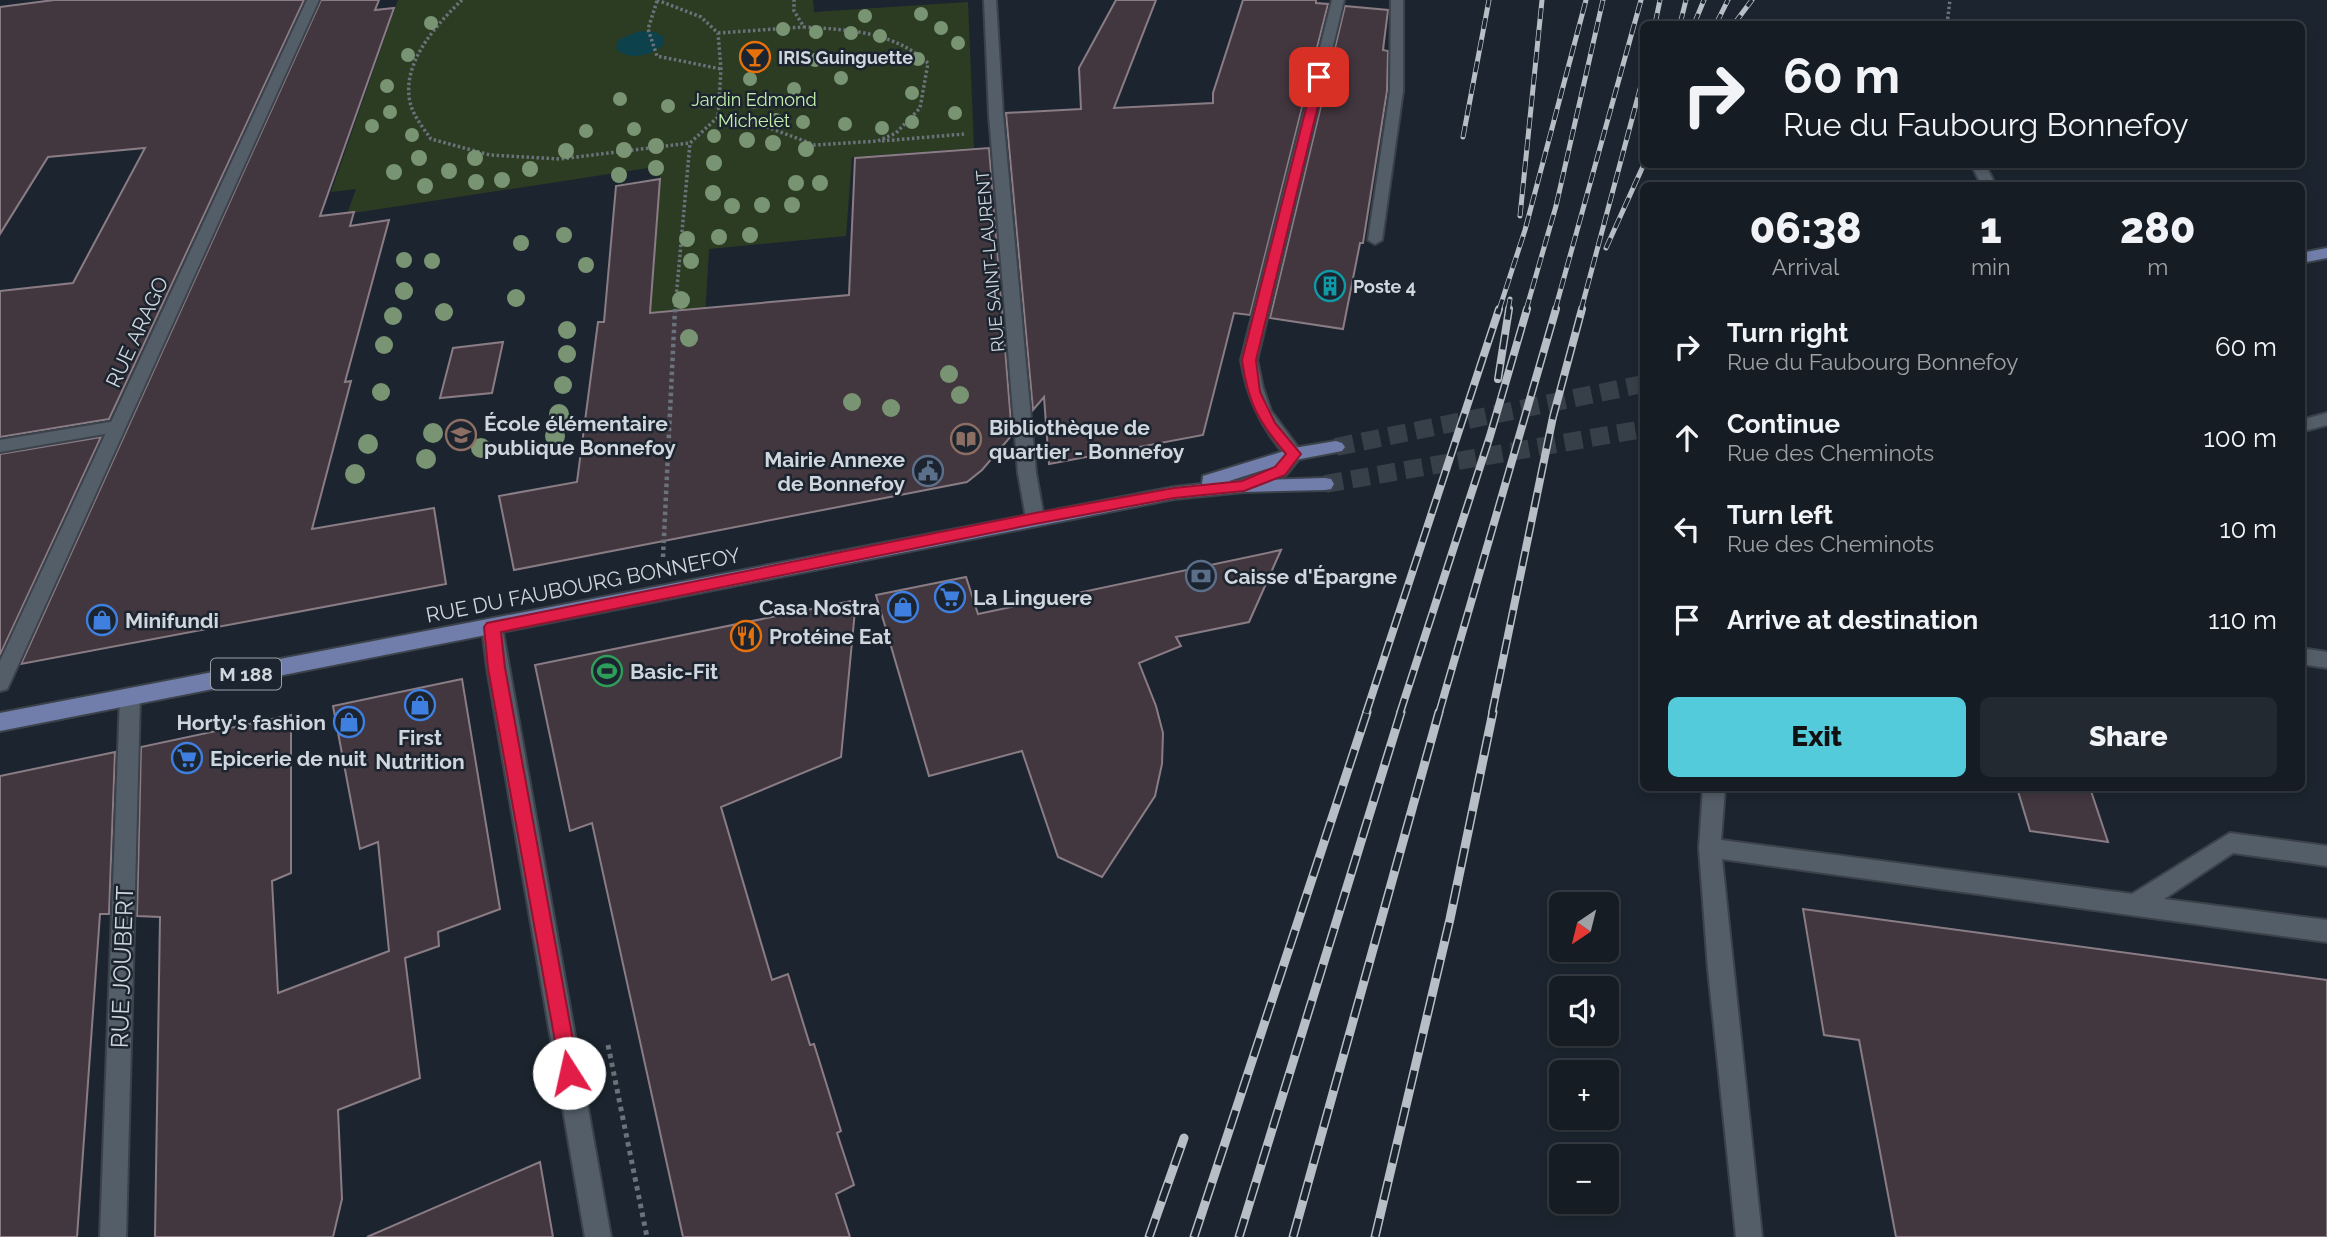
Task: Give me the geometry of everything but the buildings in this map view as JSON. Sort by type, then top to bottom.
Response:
[{"type":"main road","points":[[2305,257],[2327,253]]},
{"type":"main road","name":"RUE DU FAUBOURG BONNEFOY","points":[[1174,493],[1294,454],[1336,447]]},
{"type":"main road","name":"RUE DU FAUBOURG BONNEFOY","points":[[0,722],[1174,493],[1244,486],[1325,484]]},
{"type":"street","name":"RUE ARAGO","points":[[0,683],[313,0]]},
{"type":"street","name":"RUE SAINT-LAURENT","points":[[990,0],[996,115],[1027,473],[1035,518]]},
{"type":"street","points":[[1244,486],[1280,471],[1294,454],[1269,425],[1253,392],[1249,360],[1338,0]]},
{"type":"street","points":[[1375,240],[1395,130],[1401,43],[1397,0]]},
{"type":"street","points":[[2305,425],[2327,419]]},
{"type":"street","points":[[0,446],[116,427]]},
{"type":"street","points":[[492,627],[496,668],[598,1237]]},
{"type":"street","points":[[2305,657],[2327,660]]},
{"type":"street","name":"RUE JOUBERT","points":[[113,1237],[130,696]]},
{"type":"street","points":[[1714,791],[1710,848],[1720,969],[1749,1237]]},
{"type":"street","points":[[2133,906],[2230,843],[2327,856]]},
{"type":"street","points":[[1710,848],[2327,931]]},
{"type":"path","points":[[462,0],[435,25],[413,66],[409,102],[430,139],[490,155],[560,159],[690,143],[718,117],[721,69],[718,33],[701,17],[657,0],[648,29],[657,56],[721,69]]},
{"type":"path","points":[[794,0],[794,11],[804,27]]},
{"type":"path","points":[[1947,21],[1950,0]]},
{"type":"path","points":[[718,33],[804,27],[892,37],[916,50],[928,63],[920,108],[896,133],[878,141]]},
{"type":"path","points":[[718,117],[746,119],[815,145],[980,132],[979,118],[996,115]]},
{"type":"path","points":[[665,593],[664,501],[677,278],[686,209],[690,143]]},
{"type":"green space","name":"Jardin Edmond Michelet","points":[[398,0],[813,0],[814,12],[968,2],[974,148],[852,157],[846,236],[709,249],[692,536],[633,547],[661,166],[347,214],[356,189],[331,192]]},
{"type":"water","points":[[639,31],[655,32],[664,37],[664,44],[653,52],[634,56],[616,49],[618,40]]},
{"type":"tunnel","points":[[1336,447],[1640,385]]},
{"type":"tunnel","points":[[1325,484],[1640,430]]},
{"type":"railway","points":[[1463,137],[1489,0]]},
{"type":"railway","points":[[1520,216],[1542,0]]},
{"type":"railway","points":[[1499,310],[1525,230],[1586,0]]},
{"type":"railway","points":[[1526,310],[1556,206],[1603,0]]},
{"type":"railway","points":[[1555,310],[1641,0]]},
{"type":"railway","points":[[1656,21],[1660,0]]},
{"type":"railway","points":[[1681,21],[1686,0]]},
{"type":"railway","points":[[1695,21],[1704,0]]},
{"type":"railway","points":[[1718,21],[1728,0]]},
{"type":"railway","points":[[1736,21],[1752,0]]},
{"type":"railway","points":[[1581,310],[1640,89]]},
{"type":"railway","points":[[1606,248],[1642,168]]},
{"type":"railway","points":[[1508,310],[1510,299]]},
{"type":"railway","points":[[1366,713],[1499,309]]},
{"type":"railway","points":[[1498,379],[1509,309]]},
{"type":"railway","points":[[1400,713],[1490,436],[1527,309]]},
{"type":"railway","points":[[1439,713],[1556,309]]},
{"type":"railway","points":[[1492,713],[1553,417],[1582,309]]},
{"type":"railway","points":[[1194,1237],[1367,712]]},
{"type":"railway","points":[[1239,1237],[1401,712]]},
{"type":"railway","points":[[1293,1237],[1439,712]]},
{"type":"railway","points":[[1375,1237],[1450,919],[1493,712]]},
{"type":"railway","points":[[1149,1237],[1184,1138]]},
{"type":"place","name":"IRIS Guinguette","points":[[755,57]]},
{"type":"place","name":"Poste 4","points":[[1330,286]]},
{"type":"place","name":"École élémentaire publique Bonnefoy","points":[[461,435]]},
{"type":"place","name":"Bibliothèque de quartier - Bonnefoy","points":[[966,439]]},
{"type":"place","name":"Mairie Annexe de Bonnefoy","points":[[928,471]]},
{"type":"place","name":"Caisse d'Épargne","points":[[1201,576]]},
{"type":"place","name":"La Linguere","points":[[950,597]]},
{"type":"place","name":"Casa Nostra","points":[[903,607]]},
{"type":"place","name":"Minifundi","points":[[102,620]]},
{"type":"place","name":"Protéine Eat","points":[[746,636]]},
{"type":"place","name":"Basic-Fit","points":[[607,671]]},
{"type":"place","name":"First Nutrition","points":[[420,705]]},
{"type":"place","name":"Horty's fashion","points":[[349,722]]},
{"type":"place","name":"Epicerie de nuit","points":[[187,758]]},
{"type":"route","points":[[569,1073],[496,668],[492,627],[1035,518],[1174,493],[1244,486],[1280,471],[1294,454],[1269,425],[1253,392],[1249,360],[1319,77]]}]
